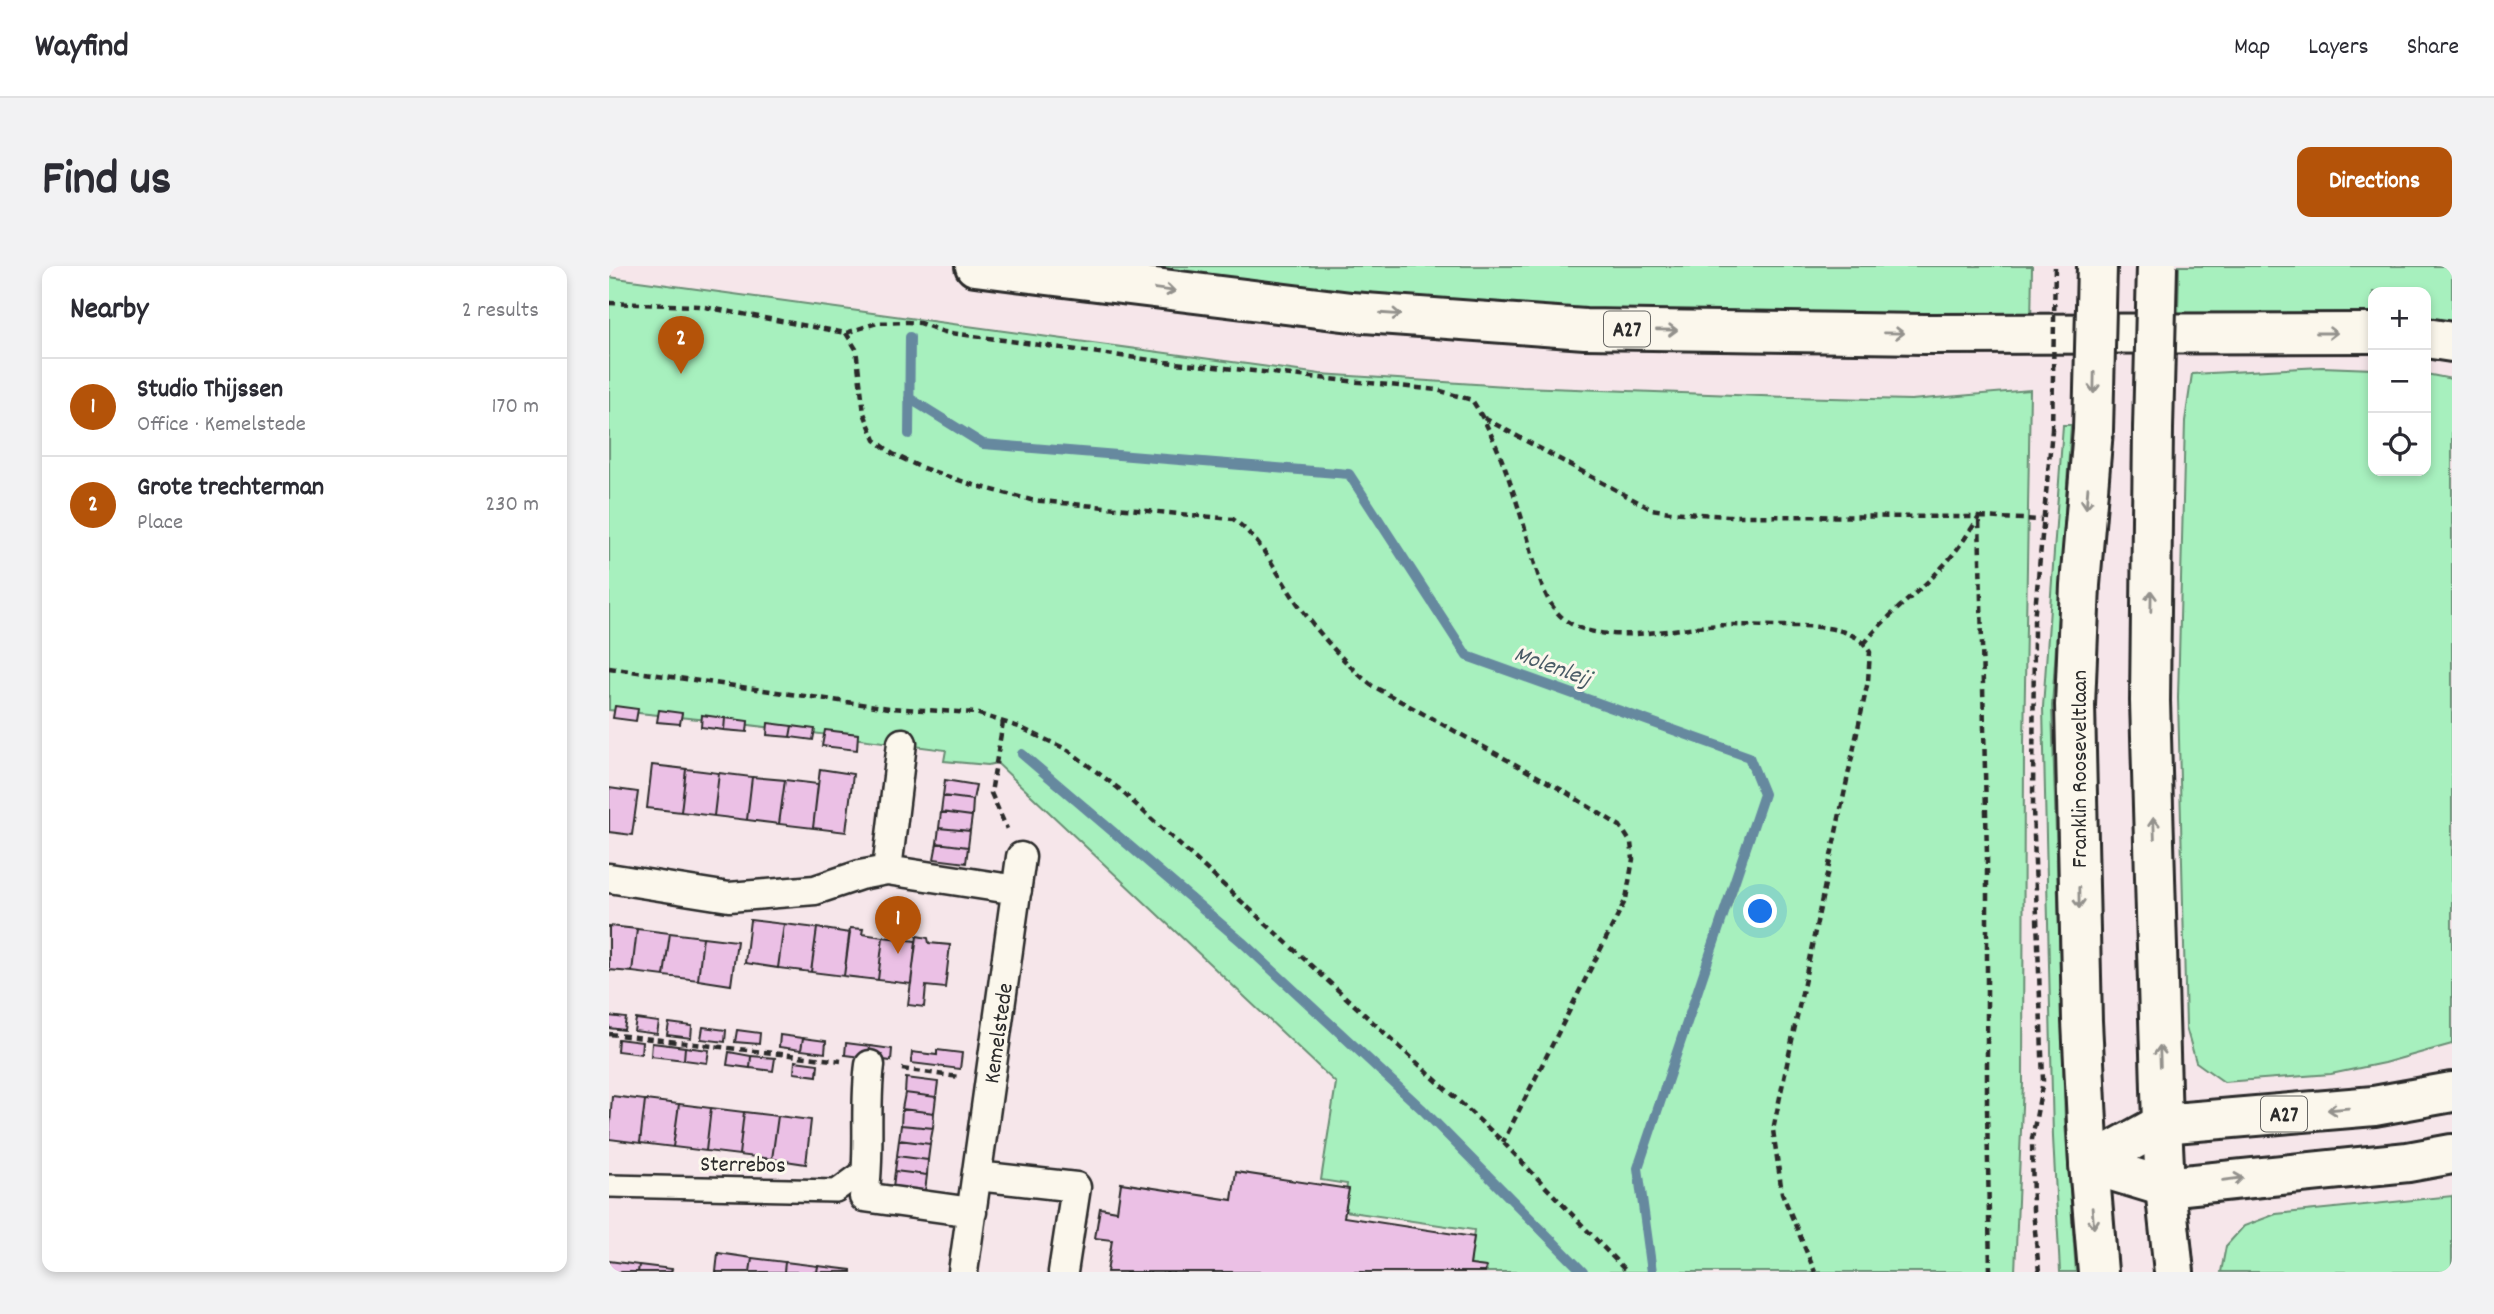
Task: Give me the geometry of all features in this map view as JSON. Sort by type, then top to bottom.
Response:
[{"type":"main road","name":"A27","points":[[975,266],[1351,312],[1585,329],[1926,334],[2368,333]]},
{"type":"main road","name":"Franklin Rooseveltlaan","points":[[2097,266],[2093,430],[2080,585],[2075,705],[2082,1021],[2089,1164],[2098,1272]]},
{"type":"main road","points":[[2157,266],[2150,701],[2162,1124],[2165,1187],[2174,1272]]},
{"type":"main road","points":[[2431,339],[2452,342]]},
{"type":"main road","name":"A27","points":[[2162,1124],[2374,1106],[2452,1092]]},
{"type":"main road","points":[[2089,1164],[2162,1124]]},
{"type":"main road","points":[[2089,1164],[2165,1187],[2452,1154]]},
{"type":"street","points":[[887,870],[902,743]]},
{"type":"street","name":"Kemelstede","points":[[963,1272],[1021,857]]},
{"type":"street","points":[[609,878],[729,897],[815,890],[860,875],[887,870],[1017,890]]},
{"type":"street","points":[[870,1065],[867,1084],[869,1167],[864,1197],[972,1212]]},
{"type":"street","name":"Sterrebos","points":[[609,1185],[836,1191],[869,1167]]},
{"type":"street","points":[[977,1176],[1076,1187],[1063,1272]]},
{"type":"path","points":[[2039,1272],[2033,1210],[2032,1139],[2043,1081],[2033,794],[2034,621],[2052,430],[2055,266]]},
{"type":"path","points":[[609,303],[699,306],[846,333],[877,323],[920,323],[944,332],[1166,362],[1437,390],[1472,400],[1484,418],[1512,486],[1545,593],[1556,612],[1570,624],[1595,632],[1624,634],[1711,626],[1805,626],[1840,632],[1860,640],[1870,652],[1868,681],[1773,1130],[1782,1193],[1815,1272]]},
{"type":"path","points":[[846,333],[856,349],[864,413],[875,440],[893,454],[920,467],[970,484],[1031,500],[1233,519],[1246,528],[1296,601],[1348,666],[1371,685],[1562,790],[1621,826],[1631,843],[1633,859],[1626,899],[1503,1142]]},
{"type":"path","points":[[1484,418],[1651,509],[1728,516],[1979,517],[2042,520]]},
{"type":"path","points":[[1864,644],[1877,626],[1943,567],[1979,517]]},
{"type":"path","points":[[1979,517],[1987,855],[1990,1272]]},
{"type":"path","points":[[609,668],[889,708],[976,713],[1068,750],[1118,788],[1503,1142],[1627,1272]]},
{"type":"path","points":[[1003,722],[991,793],[1000,818],[1021,857]]},
{"type":"path","points":[[609,1034],[990,1081]]},
{"type":"green space","points":[[1006,266],[2032,266],[2031,327],[1540,317]]},
{"type":"green space","points":[[2179,266],[2452,266],[2452,331],[2431,329],[2431,287],[2368,287],[2368,324],[2178,320]]},
{"type":"green space","points":[[609,277],[1320,374],[1522,387],[1911,400],[2030,390],[2024,744],[2023,1083],[2015,1272],[1486,1272],[1487,1267],[1470,1265],[1474,1230],[1344,1211],[1347,1184],[1321,1180],[1336,1083],[997,763],[988,765],[944,761],[946,750],[609,710]]},
{"type":"green space","points":[[2322,367],[2368,369],[2368,476],[2431,476],[2431,375],[2452,379],[2452,1044],[2331,1074],[2224,1082],[2196,1062],[2186,1027],[2178,698],[2185,421],[2192,374]]},
{"type":"green space","points":[[2063,425],[2071,425],[2052,706],[2065,1122],[2076,1272],[2060,1272],[2053,1137],[2043,707]]},
{"type":"green space","points":[[2452,1196],[2452,1272],[2221,1272],[2226,1246],[2244,1226],[2276,1214]]},
{"type":"building","points":[[615,706],[638,709],[636,721],[613,718]]},
{"type":"building","points":[[659,710],[682,713],[680,724],[657,722]]},
{"type":"building","points":[[702,715],[725,718],[724,730],[701,727]]},
{"type":"building","points":[[725,718],[748,721],[747,732],[724,730]]},
{"type":"building","points":[[768,723],[792,726],[790,737],[767,735]]},
{"type":"building","points":[[792,726],[815,729],[813,740],[790,737]]},
{"type":"building","points":[[825,730],[858,734],[857,750],[822,746]]},
{"type":"building","points":[[652,765],[686,769],[681,812],[647,808]]},
{"type":"building","points":[[686,769],[719,773],[714,816],[681,812]]},
{"type":"building","points":[[820,769],[853,774],[846,832],[813,828]]},
{"type":"building","points":[[719,773],[752,777],[747,820],[714,816]]},
{"type":"building","points":[[752,777],[785,780],[779,824],[747,820]]},
{"type":"building","points":[[785,780],[818,784],[813,828],[779,824]]},
{"type":"building","points":[[945,780],[976,785],[973,800],[943,796]]},
{"type":"building","points":[[609,788],[638,792],[632,835],[609,832]]},
{"type":"building","points":[[943,796],[973,800],[972,816],[941,812]]},
{"type":"building","points":[[941,812],[972,816],[970,831],[939,828]]},
{"type":"building","points":[[939,828],[970,831],[968,847],[937,843]]},
{"type":"building","points":[[937,843],[968,847],[966,863],[934,859]]},
{"type":"building","points":[[750,920],[784,924],[778,968],[745,963]]},
{"type":"building","points":[[784,924],[817,928],[811,972],[778,968]]},
{"type":"building","points":[[609,926],[637,929],[632,972],[609,970]]},
{"type":"building","points":[[817,928],[850,933],[844,976],[811,972]]},
{"type":"building","points":[[850,928],[863,929],[862,934],[883,937],[878,980],[844,976]]},
{"type":"building","points":[[637,929],[670,933],[664,976],[632,972]]},
{"type":"building","points":[[670,933],[703,937],[698,980],[664,976]]},
{"type":"building","points":[[917,936],[928,938],[929,943],[950,945],[945,988],[926,986],[924,1007],[908,1005]]},
{"type":"building","points":[[703,937],[737,941],[731,985],[698,980]]},
{"type":"building","points":[[883,937],[916,941],[911,984],[878,980]]},
{"type":"building","points":[[609,1016],[626,1018],[624,1030],[609,1028]]},
{"type":"building","points":[[636,1019],[659,1022],[657,1034],[634,1031]]},
{"type":"building","points":[[669,1023],[692,1026],[691,1038],[667,1035]]},
{"type":"building","points":[[703,1027],[726,1030],[725,1042],[701,1039]]},
{"type":"building","points":[[737,1030],[760,1033],[759,1044],[735,1042]]},
{"type":"building","points":[[780,1035],[803,1038],[801,1050],[779,1047]]},
{"type":"building","points":[[803,1038],[826,1041],[825,1053],[801,1050]]},
{"type":"building","points":[[618,1039],[642,1042],[641,1054],[617,1051]]},
{"type":"building","points":[[652,1043],[685,1047],[684,1060],[651,1056]]},
{"type":"building","points":[[846,1043],[870,1046],[868,1058],[845,1055]]},
{"type":"building","points":[[870,1046],[892,1049],[891,1061],[868,1058]]},
{"type":"building","points":[[685,1047],[709,1050],[707,1063],[684,1060]]},
{"type":"building","points":[[937,1050],[962,1053],[960,1069],[911,1063],[912,1052],[937,1055]]},
{"type":"building","points":[[729,1052],[751,1056],[750,1068],[727,1065]]},
{"type":"building","points":[[751,1056],[775,1058],[773,1071],[750,1068]]},
{"type":"building","points":[[795,1061],[818,1064],[817,1076],[794,1073]]},
{"type":"building","points":[[906,1078],[938,1082],[936,1097],[905,1093]]},
{"type":"building","points":[[905,1093],[936,1097],[934,1113],[902,1109]]},
{"type":"building","points":[[612,1096],[645,1100],[640,1143],[609,1139]]},
{"type":"building","points":[[645,1100],[679,1104],[673,1147],[640,1143]]},
{"type":"building","points":[[679,1104],[711,1108],[706,1151],[673,1147]]},
{"type":"building","points":[[711,1108],[744,1112],[739,1155],[706,1151]]},
{"type":"building","points":[[902,1109],[934,1113],[933,1128],[901,1125]]},
{"type":"building","points":[[744,1112],[778,1116],[772,1159],[739,1155]]},
{"type":"building","points":[[778,1116],[811,1120],[806,1164],[772,1159]]},
{"type":"building","points":[[901,1125],[933,1128],[930,1144],[899,1140]]},
{"type":"building","points":[[899,1140],[930,1144],[928,1160],[897,1156]]},
{"type":"building","points":[[897,1156],[928,1160],[927,1175],[895,1171]]},
{"type":"building","points":[[895,1171],[927,1175],[925,1191],[893,1187]]},
{"type":"building","points":[[1236,1172],[1349,1189],[1344,1217],[1474,1237],[1470,1265],[1486,1267],[1485,1272],[1107,1272],[1112,1240],[1095,1238],[1100,1208],[1117,1211],[1121,1183],[1232,1200]]},
{"type":"building","points":[[718,1253],[752,1258],[750,1272],[716,1272]]},
{"type":"building","points":[[752,1258],[785,1262],[784,1272],[750,1272]]},
{"type":"building","points":[[609,1261],[639,1265],[638,1272],[609,1272]]},
{"type":"building","points":[[785,1262],[818,1266],[817,1272],[784,1272]]},
{"type":"building","points":[[639,1265],[672,1269],[671,1272],[638,1272]]},
{"type":"building","points":[[818,1266],[851,1270],[851,1272],[817,1272]]},
{"type":"waterway","name":"Molenleij","points":[[909,434],[910,337]]},
{"type":"waterway","name":"Molenleij","points":[[909,398],[983,444],[1349,474],[1467,656],[1749,757],[1764,794],[1638,1168],[1652,1272]]},
{"type":"waterway","name":"Molenleij","points":[[1022,754],[1242,942],[1423,1110],[1583,1272]]},
{"type":"place","name":"Grote trechterman","points":[[681,374]]},
{"type":"place","name":"Studio Thijssen","points":[[898,954]]}]
